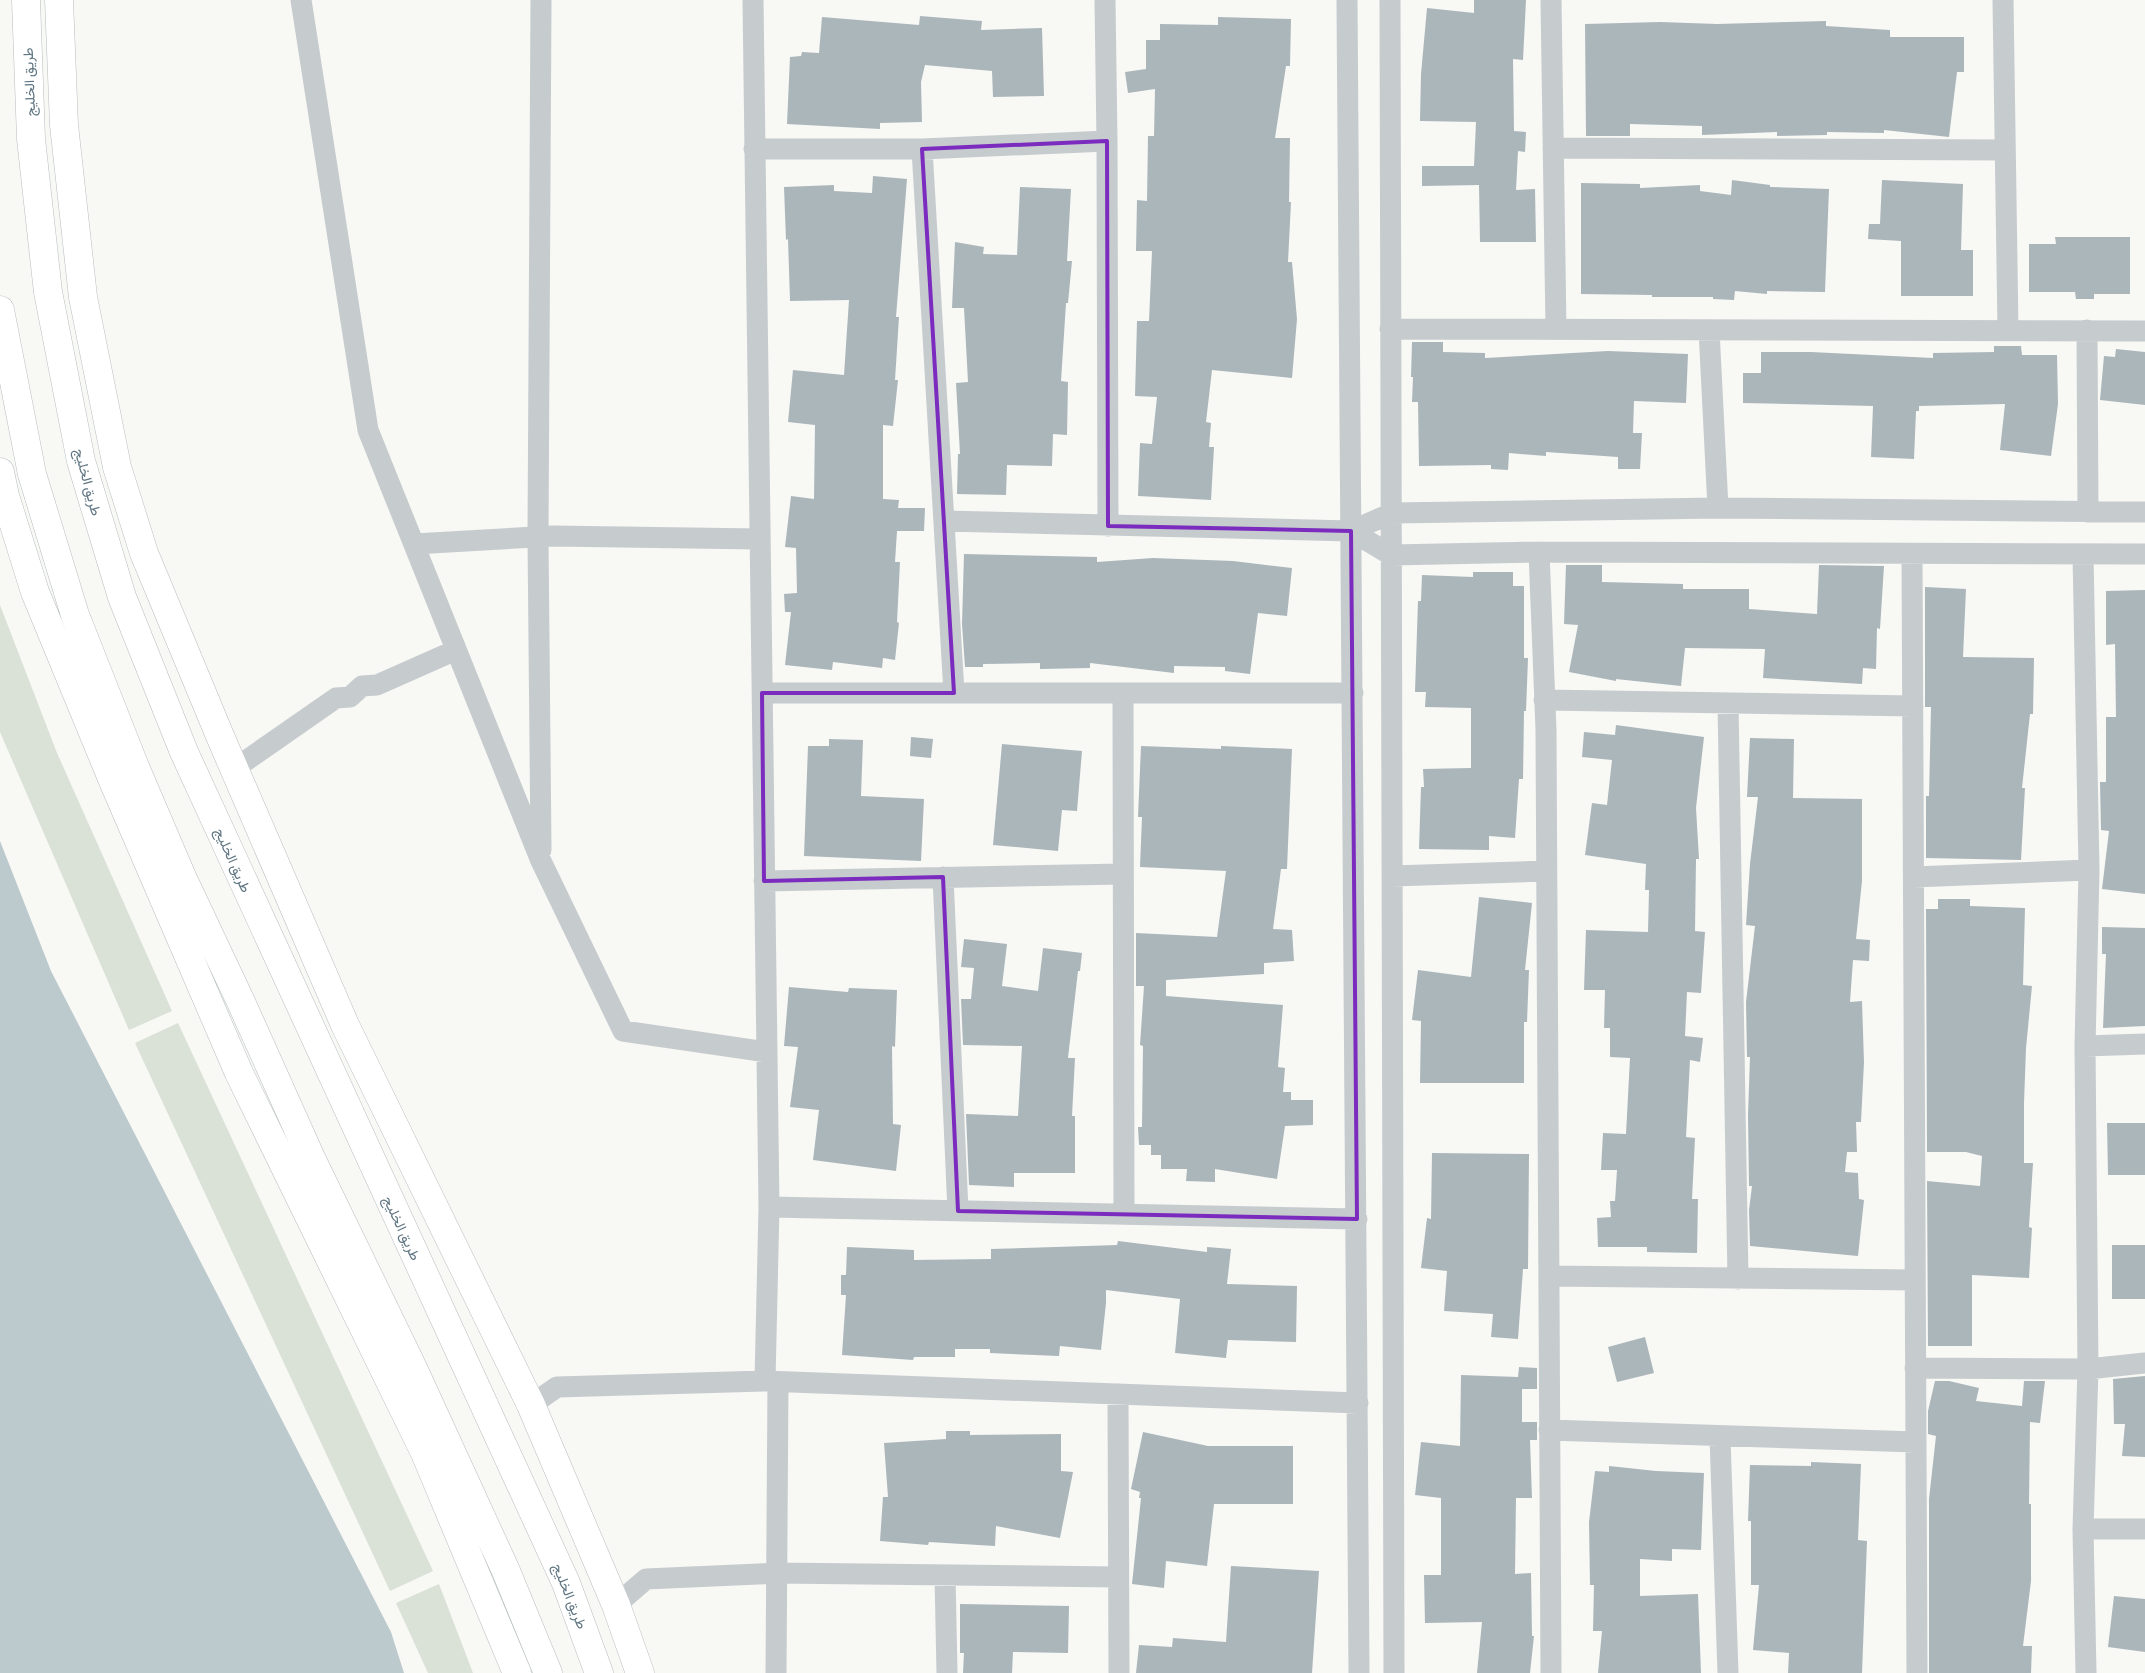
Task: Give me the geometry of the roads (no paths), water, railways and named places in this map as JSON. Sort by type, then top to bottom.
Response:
[{"type":"main road","name":"طريق الخليج","points":[[26,0],[31,139],[48,292],[81,461],[122,597],[184,752],[566,1583],[599,1673]]},
{"type":"main road","points":[[59,0],[64,125],[83,297],[117,467],[144,553],[234,769],[345,1025],[531,1405],[616,1605],[640,1673]]},
{"type":"main road","points":[[0,310],[32,474],[75,615],[135,768],[182,877],[311,1158],[412,1366],[506,1571],[548,1673]]},
{"type":"main road","points":[[0,472],[5,496],[35,592],[113,781],[240,1073],[425,1453],[517,1673]]},
{"type":"main road","points":[[385,1190],[461,1262]]},
{"type":"street","points":[[301,0],[368,430],[541,861],[623,1031],[767,1052]]},
{"type":"street","points":[[541,0],[538,537],[541,861]]},
{"type":"street","points":[[753,0],[769,1207],[778,1573],[776,1673]]},
{"type":"street","points":[[1105,0],[1108,140],[1108,526]]},
{"type":"street","points":[[1347,0],[1359,1673]]},
{"type":"street","points":[[1390,0],[1394,1673]]},
{"type":"street","points":[[1551,0],[1556,329]]},
{"type":"street","points":[[2003,0],[2008,330]]},
{"type":"street","points":[[754,149],[922,149],[1108,140]]},
{"type":"street","points":[[1553,148],[2005,150]]},
{"type":"street","points":[[922,149],[954,693]]},
{"type":"street","points":[[1390,329],[2145,331]]},
{"type":"street","points":[[1709,330],[1718,508]]},
{"type":"street","points":[[2088,330],[2088,512]]},
{"type":"street","points":[[944,521],[1351,531],[1392,513],[1718,508],[2145,512]]},
{"type":"street","points":[[1351,531],[1391,555],[1539,552],[2145,554]]},
{"type":"street","points":[[414,544],[538,537],[759,538]]},
{"type":"street","points":[[1539,552],[1544,700],[1546,871],[1551,1673]]},
{"type":"street","points":[[1912,554],[1916,1673]]},
{"type":"street","points":[[2083,554],[2089,870],[2085,1046],[2088,1369],[2083,1529],[2086,1673]]},
{"type":"street","points":[[234,769],[336,698],[350,697],[362,686],[377,685],[456,650]]},
{"type":"street","points":[[1123,693],[1124,1214]]},
{"type":"street","points":[[762,694],[1352,693]]},
{"type":"street","points":[[1544,700],[1913,706]]},
{"type":"street","points":[[1728,704],[1738,1279]]},
{"type":"street","points":[[1914,877],[2089,870]]},
{"type":"street","points":[[1392,876],[1546,871]]},
{"type":"street","points":[[764,881],[1123,874]]},
{"type":"street","points":[[943,877],[958,1211]]},
{"type":"street","points":[[2085,1046],[2145,1044]]},
{"type":"street","points":[[769,1207],[1357,1219]]},
{"type":"street","points":[[1549,1276],[1915,1280]]},
{"type":"street","points":[[1915,1368],[2088,1369],[2145,1363]]},
{"type":"street","points":[[531,1405],[556,1387],[772,1381],[1358,1403]]},
{"type":"street","points":[[1118,1394],[1118,1673]]},
{"type":"street","points":[[1550,1430],[1916,1442]]},
{"type":"street","points":[[1720,1437],[1728,1673]]},
{"type":"street","points":[[2083,1529],[2145,1529]]},
{"type":"street","points":[[616,1605],[646,1579],[778,1573],[1118,1577]]},
{"type":"street","points":[[946,1575],[947,1673]]}]
